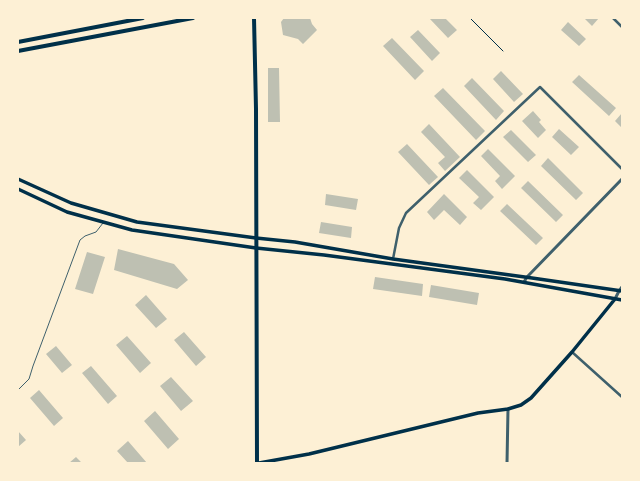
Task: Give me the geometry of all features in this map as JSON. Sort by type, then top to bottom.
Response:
[{"type":"main road","points":[[18,42],[143,18]]},
{"type":"main road","points":[[18,51],[193,18]]},
{"type":"main road","points":[[254,18],[258,463],[309,454],[478,413],[508,409],[521,405],[531,398],[572,352],[615,299]]},
{"type":"main road","points":[[18,179],[71,203],[137,222],[295,242],[393,259],[620,291]]},
{"type":"main road","points":[[18,189],[67,212],[132,230],[256,248],[332,256],[524,282],[622,300]]},
{"type":"street","points":[[612,18],[622,27]]},
{"type":"street","points":[[393,259],[399,228],[406,213],[540,87],[622,169]]},
{"type":"street","points":[[524,282],[527,277],[622,179]]},
{"type":"street","points":[[615,299],[622,287]]},
{"type":"street","points":[[572,352],[622,397]]},
{"type":"street","points":[[507,463],[508,409]]},
{"type":"lane","points":[[18,390],[29,379],[32,366],[80,240],[84,236],[96,232],[103,222]]},
{"type":"path","points":[[470,18],[503,51]]},
{"type":"building","points":[[284,18],[310,18],[312,24],[317,30],[303,44],[298,39],[283,35],[281,22]]},
{"type":"building","points":[[445,18],[457,30],[448,38],[430,19]]},
{"type":"building","points":[[584,18],[599,18],[592,26]]},
{"type":"building","points":[[568,22],[586,39],[579,46],[561,30]]},
{"type":"building","points":[[418,30],[440,53],[432,61],[410,37]]},
{"type":"building","points":[[392,38],[424,71],[415,80],[383,46]]},
{"type":"building","points":[[268,68],[279,68],[280,122],[268,122]]},
{"type":"building","points":[[501,71],[523,94],[514,102],[493,79]]},
{"type":"building","points":[[579,75],[616,108],[609,116],[572,82]]},
{"type":"building","points":[[472,78],[504,111],[496,120],[464,86]]},
{"type":"building","points":[[443,88],[485,131],[476,140],[434,96]]},
{"type":"building","points":[[533,111],[541,120],[539,122],[546,130],[538,138],[522,121]]},
{"type":"building","points":[[622,113],[622,128],[615,121]]},
{"type":"building","points":[[429,124],[460,157],[445,171],[438,163],[445,157],[421,132]]},
{"type":"building","points":[[559,129],[579,147],[571,155],[552,137]]},
{"type":"building","points":[[511,130],[536,155],[528,162],[503,137]]},
{"type":"building","points":[[407,144],[438,177],[429,185],[398,152]]},
{"type":"building","points":[[488,149],[515,176],[502,189],[495,181],[500,176],[481,156]]},
{"type":"building","points":[[548,158],[583,193],[576,200],[541,166]]},
{"type":"building","points":[[467,170],[494,197],[481,210],[473,203],[479,197],[459,178]]},
{"type":"building","points":[[528,181],[563,215],[556,222],[521,188]]},
{"type":"building","points":[[326,194],[358,199],[356,210],[325,205]]},
{"type":"building","points":[[444,194],[467,217],[460,225],[444,210],[434,220],[427,212]]},
{"type":"building","points":[[507,204],[543,238],[536,245],[500,211]]},
{"type":"building","points":[[321,222],[352,227],[351,238],[319,233]]},
{"type":"building","points":[[118,249],[174,264],[188,280],[177,289],[114,270]]},
{"type":"building","points":[[87,252],[105,257],[93,294],[75,289]]},
{"type":"building","points":[[375,277],[423,284],[422,296],[373,289]]},
{"type":"building","points":[[431,285],[479,293],[477,305],[429,297]]},
{"type":"building","points":[[146,295],[167,319],[156,328],[135,305]]},
{"type":"building","points":[[184,332],[206,357],[196,366],[174,340]]},
{"type":"building","points":[[127,336],[151,363],[140,373],[116,345]]},
{"type":"building","points":[[56,346],[72,365],[62,373],[46,354]]},
{"type":"building","points":[[91,366],[117,396],[108,404],[82,373]]},
{"type":"building","points":[[171,377],[193,401],[181,411],[160,386]]},
{"type":"building","points":[[39,390],[63,418],[54,426],[30,398]]},
{"type":"building","points":[[155,411],[179,439],[168,449],[144,421]]},
{"type":"building","points":[[18,431],[26,440],[18,447]]},
{"type":"building","points":[[128,441],[147,463],[128,463],[117,451]]},
{"type":"building","points":[[76,457],[82,463],[69,463]]}]
